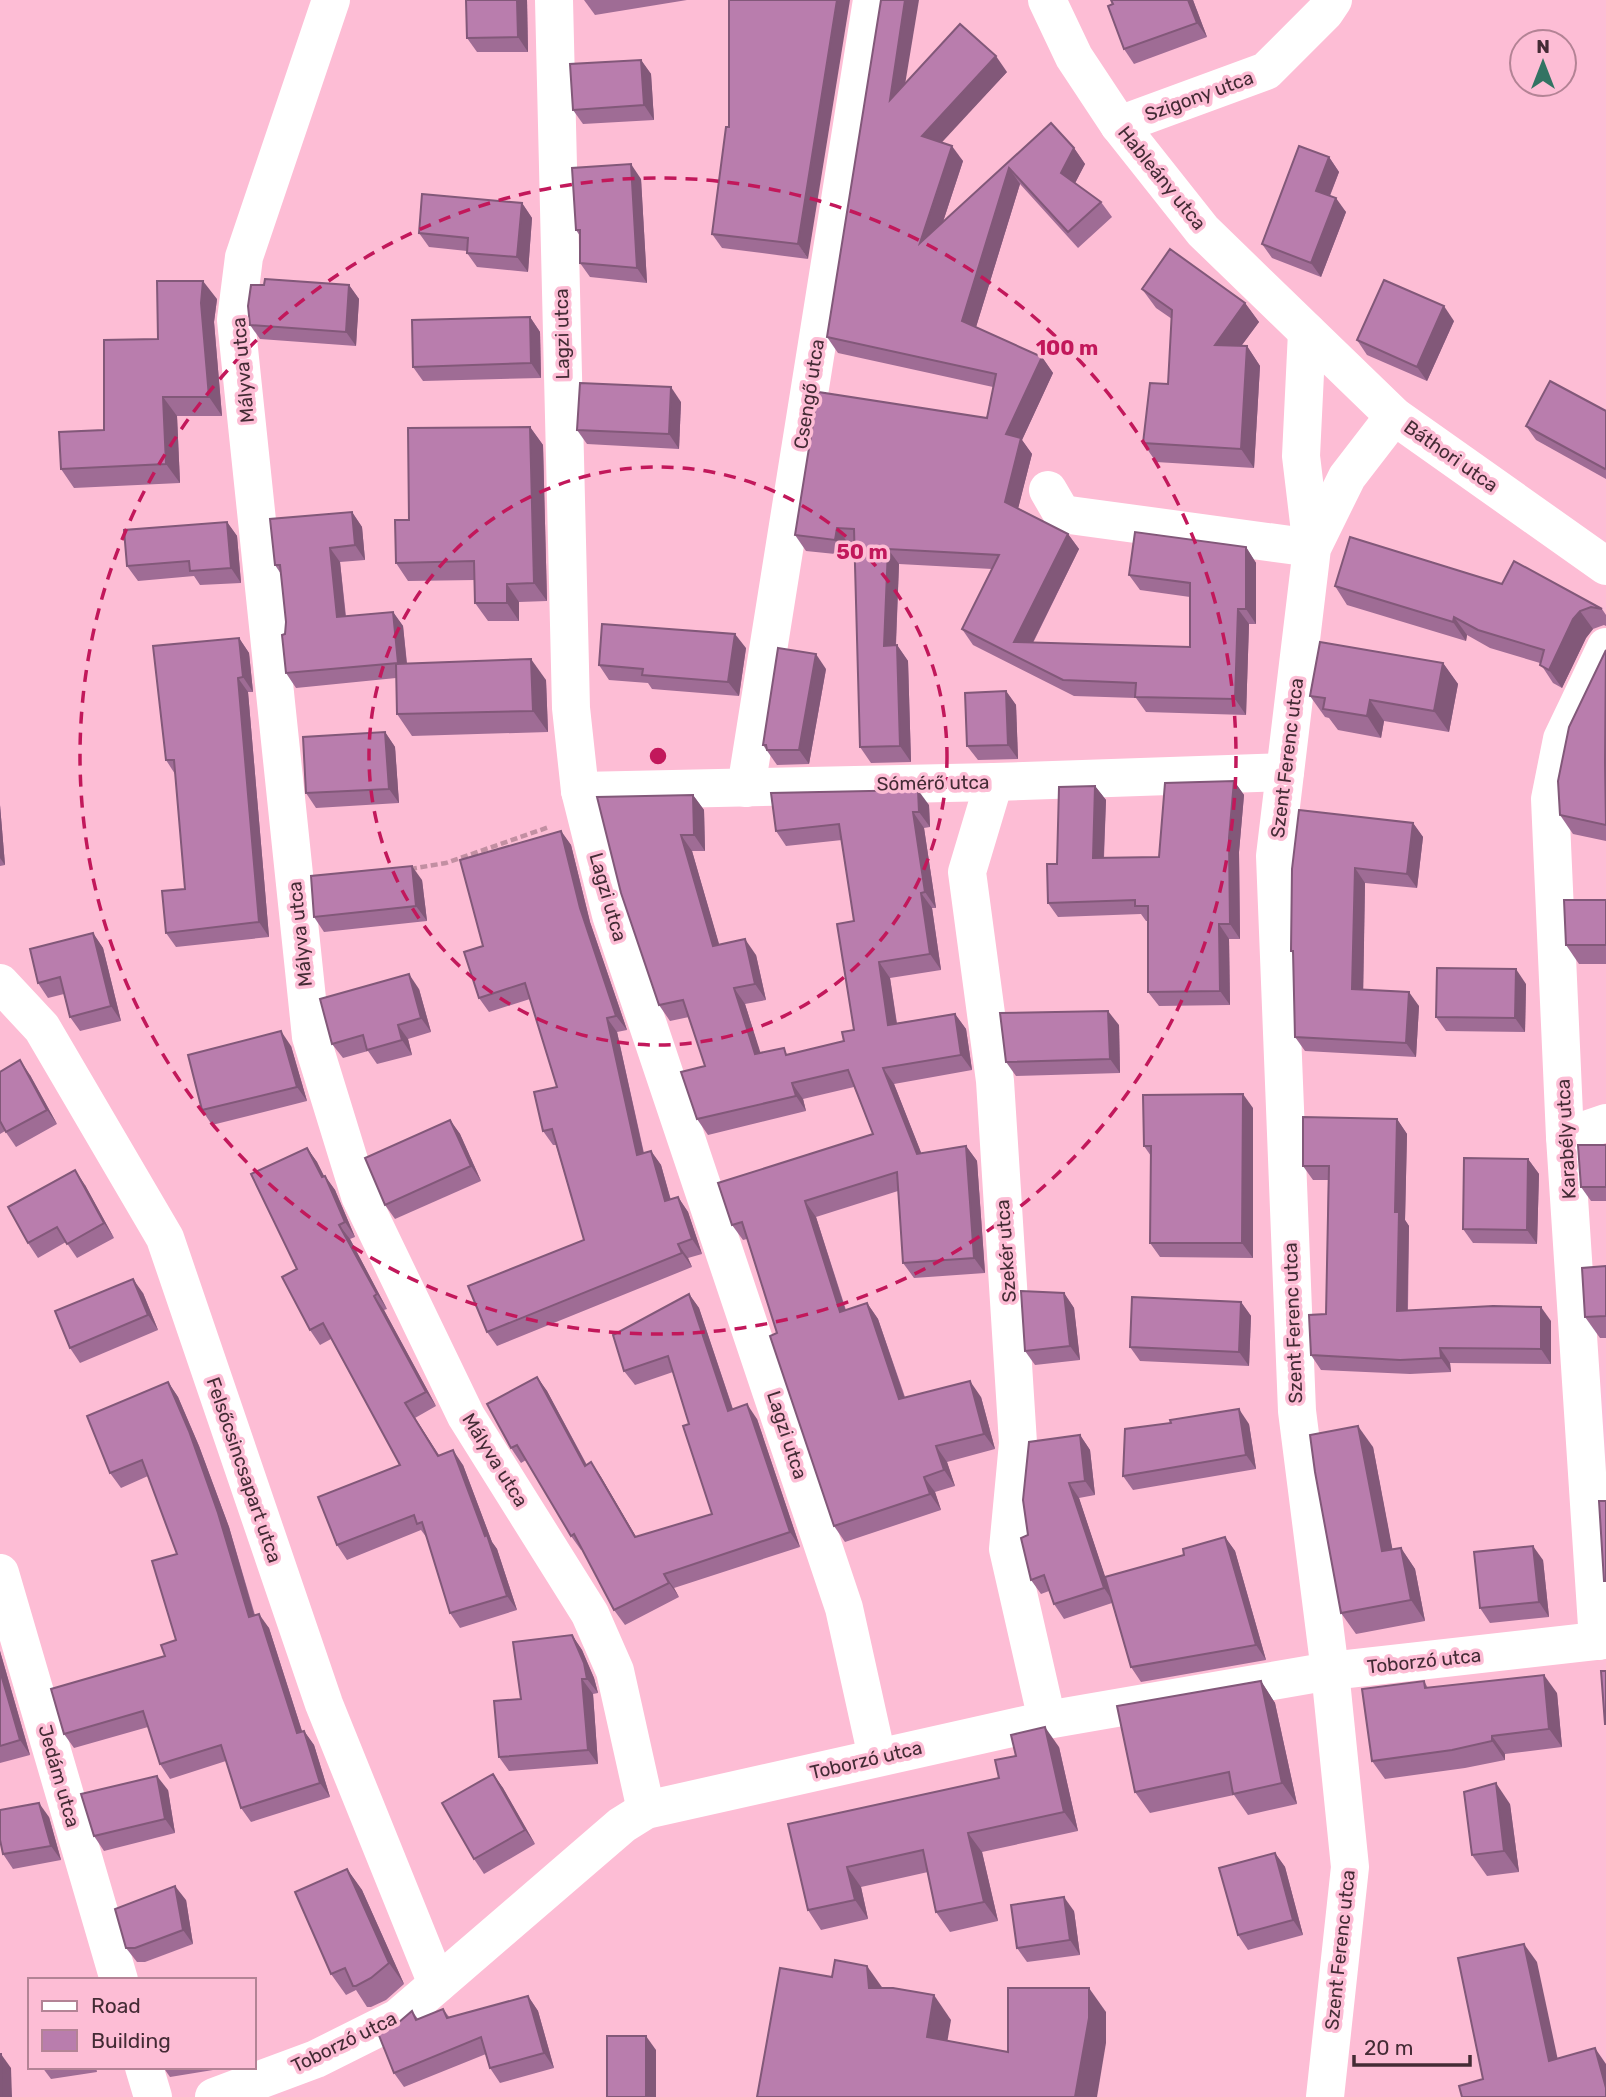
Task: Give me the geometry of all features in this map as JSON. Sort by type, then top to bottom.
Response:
[{"type":"street","name":"Mályva utca","points":[[331,0],[244,257],[236,320],[311,1038],[360,1196],[372,1221],[466,1416],[590,1614],[615,1671],[646,1810]]},
{"type":"street","name":"Lagzi utca","points":[[554,0],[571,708],[583,803],[611,915],[844,1608],[877,1757]]},
{"type":"street","name":"Csengő utca","points":[[746,788],[872,0]]},
{"type":"street","name":"Hableány utca","points":[[1047,0],[1074,57],[1119,125],[1203,231],[1307,332]]},
{"type":"street","name":"Szigony utca","points":[[1119,125],[1266,71],[1325,12],[1333,0]]},
{"type":"street","name":"Báthori utca","points":[[1307,332],[1394,416],[1606,566]]},
{"type":"street","name":"Szent Ferenc utca","points":[[1307,332],[1301,456],[1312,548],[1275,856],[1297,1411],[1330,1671],[1350,1867],[1325,2097]]},
{"type":"street","name":"Szent Ferenc utca","points":[[1312,548],[1348,477],[1394,416]]},
{"type":"street","points":[[1048,490],[1062,514],[1312,548]]},
{"type":"street","name":"Karabély utca","points":[[1602,1641],[1565,1137],[1550,799],[1562,740],[1606,647]]},
{"type":"street","name":"Sómérő utca","points":[[583,803],[746,788],[1285,772]]},
{"type":"street","name":"Szekér utca","points":[[994,782],[967,872],[995,1080],[1018,1443],[1007,1549],[1047,1720]]},
{"type":"street","name":"Felsőcsincsapart utca","points":[[0,983],[42,1028],[165,1238],[324,1704],[438,1984]]},
{"type":"street","points":[[1565,1137],[1606,1123]]},
{"type":"street","name":"Jedám utca","points":[[0,1573],[118,1978]]},
{"type":"street","name":"Toborzó utca","points":[[214,2097],[328,2053],[398,2018],[622,1825],[646,1810],[1047,1720],[1330,1671],[1602,1641]]},
{"type":"street","points":[[145,2069],[153,2097]]},
{"type":"path","points":[[405,869],[446,863],[583,803]]},
{"type":"building","points":[[466,0],[517,0],[518,37],[467,38]]},
{"type":"building","points":[[729,0],[837,0],[798,244],[712,234],[726,127],[729,127]]},
{"type":"building","points":[[881,0],[905,0],[890,100],[960,24],[996,56],[922,136],[952,146],[920,243],[1051,123],[1074,148],[1061,173],[1101,202],[1068,232],[1009,168],[962,321],[1042,357],[1006,434],[1021,438],[1005,502],[1068,534],[1014,642],[1190,647],[1190,583],[1129,575],[1135,532],[1246,547],[1246,609],[1238,609],[1235,699],[1135,697],[1136,683],[1063,680],[962,629],[999,555],[888,549],[884,646],[897,645],[900,746],[860,747],[854,529],[837,528],[835,540],[795,535],[818,392],[987,418],[996,374],[827,337]]},
{"type":"building","points":[[1111,0],[1188,0],[1197,23],[1124,49],[1108,6],[1113,4]]},
{"type":"building","points":[[641,60],[644,105],[573,110],[570,64]]},
{"type":"building","points":[[1299,146],[1329,157],[1316,191],[1336,198],[1311,263],[1262,244]]},
{"type":"building","points":[[631,164],[637,268],[580,263],[580,230],[576,230],[572,168]]},
{"type":"building","points":[[422,194],[522,203],[517,257],[467,253],[468,238],[419,233]]},
{"type":"building","points":[[1170,249],[1245,303],[1215,345],[1247,346],[1241,449],[1143,443],[1150,383],[1168,384],[1172,310],[1142,289]]},
{"type":"building","points":[[265,279],[349,285],[346,332],[250,325],[248,306],[251,285],[264,285]]},
{"type":"building","points":[[1384,280],[1444,306],[1417,367],[1357,340]]},
{"type":"building","points":[[157,281],[203,281],[201,303],[209,397],[163,397],[166,464],[61,469],[59,432],[104,430],[104,340],[158,339]]},
{"type":"building","points":[[530,317],[531,363],[413,367],[412,320]]},
{"type":"building","points":[[1550,381],[1606,411],[1605,469],[1526,426]]},
{"type":"building","points":[[580,383],[671,387],[669,434],[577,430]]},
{"type":"building","points":[[530,427],[534,583],[507,584],[507,603],[475,603],[474,561],[396,563],[395,520],[409,520],[408,428]]},
{"type":"building","points":[[352,512],[355,545],[330,548],[337,617],[393,612],[398,663],[286,673],[282,635],[285,634],[286,622],[280,565],[275,565],[270,519]]},
{"type":"building","points":[[227,522],[231,568],[190,571],[189,561],[127,566],[124,530]]},
{"type":"building","points":[[1350,537],[1502,584],[1514,561],[1602,609],[1591,607],[1580,611],[1573,619],[1549,670],[1540,665],[1544,650],[1478,630],[1454,617],[1453,622],[1335,586]]},
{"type":"building","points":[[602,624],[735,634],[728,682],[642,675],[643,669],[599,665]]},
{"type":"building","points":[[239,638],[243,677],[238,678],[259,922],[166,933],[162,891],[185,889],[174,760],[166,760],[153,646]]},
{"type":"building","points":[[1320,642],[1443,663],[1434,711],[1370,700],[1367,716],[1323,709],[1325,698],[1310,696]]},
{"type":"building","points":[[778,648],[816,654],[799,750],[767,750],[766,745],[763,745]]},
{"type":"building","points":[[1606,650],[1606,825],[1560,815],[1558,781],[1569,727]]},
{"type":"building","points":[[531,659],[533,711],[397,714],[396,664]]},
{"type":"building","points":[[1006,691],[1008,745],[967,746],[965,693]]},
{"type":"building","points":[[385,732],[389,789],[306,793],[303,737]]},
{"type":"building","points":[[1234,781],[1229,838],[1230,924],[1219,924],[1220,991],[1148,992],[1148,906],[1135,906],[1135,900],[1048,903],[1047,864],[1057,864],[1059,787],[1095,786],[1093,858],[1159,857],[1165,783]]},
{"type":"building","points":[[918,790],[919,812],[913,812],[925,892],[921,893],[930,954],[879,962],[888,1025],[955,1014],[961,1055],[883,1068],[917,1154],[966,1146],[974,1258],[903,1263],[897,1172],[805,1201],[840,1312],[867,1303],[899,1399],[970,1381],[984,1434],[936,1446],[944,1470],[924,1477],[930,1494],[834,1526],[770,1336],[777,1333],[742,1222],[732,1225],[718,1183],[873,1134],[848,1070],[792,1083],[796,1096],[697,1119],[681,1072],[705,1066],[683,1000],[659,1005],[621,893],[597,797],[693,795],[694,835],[681,835],[713,946],[745,939],[755,984],[734,988],[755,1054],[784,1048],[786,1055],[844,1041],[842,1032],[854,1030],[837,924],[854,921],[839,824],[776,831],[771,793]]},
{"type":"building","points":[[1299,810],[1413,823],[1407,874],[1355,868],[1352,989],[1409,992],[1406,1043],[1295,1037],[1291,951],[1292,869]]},
{"type":"building","points":[[561,831],[580,908],[616,1016],[607,1018],[637,1155],[651,1151],[665,1201],[678,1197],[692,1239],[678,1244],[682,1253],[487,1332],[468,1286],[584,1240],[552,1129],[543,1131],[534,1092],[557,1087],[525,983],[479,998],[464,952],[483,946],[460,860]]},
{"type":"building","points":[[412,866],[416,906],[314,917],[311,876]]},
{"type":"building","points":[[1564,900],[1606,900],[1606,945],[1566,945]]},
{"type":"building","points":[[93,933],[111,1006],[70,1017],[60,977],[38,983],[30,949]]},
{"type":"building","points":[[1437,968],[1516,969],[1515,1018],[1436,1017]]},
{"type":"building","points":[[409,974],[421,1018],[398,1025],[402,1040],[367,1050],[363,1035],[332,1044],[320,999]]},
{"type":"building","points":[[1108,1011],[1110,1059],[1006,1062],[1000,1013]]},
{"type":"building","points":[[281,1031],[297,1087],[202,1110],[188,1055]]},
{"type":"building","points":[[20,1060],[47,1110],[6,1132],[0,1121],[0,1072]]},
{"type":"building","points":[[1243,1094],[1242,1243],[1150,1243],[1151,1146],[1144,1146],[1143,1095]]},
{"type":"building","points":[[1303,1117],[1397,1119],[1397,1311],[1493,1306],[1541,1307],[1541,1349],[1440,1348],[1441,1358],[1400,1360],[1311,1355],[1309,1315],[1326,1314],[1329,1166],[1303,1166]]},
{"type":"building","points":[[450,1120],[471,1166],[385,1205],[365,1158]]},
{"type":"building","points":[[1578,1145],[1606,1145],[1606,1187],[1581,1187]]},
{"type":"building","points":[[307,1148],[322,1177],[325,1176],[345,1222],[339,1225],[426,1392],[405,1403],[438,1456],[453,1450],[485,1536],[487,1535],[507,1596],[450,1613],[422,1522],[417,1524],[414,1515],[337,1545],[318,1497],[400,1465],[323,1323],[310,1330],[282,1277],[297,1269],[251,1174]]},
{"type":"building","points":[[1464,1158],[1528,1159],[1527,1230],[1463,1229]]},
{"type":"building","points":[[75,1170],[104,1223],[67,1244],[57,1227],[28,1243],[8,1207]]},
{"type":"building","points":[[1606,1266],[1606,1316],[1585,1317],[1582,1268]]},
{"type":"building","points":[[133,1279],[148,1315],[70,1348],[55,1311]]},
{"type":"building","points":[[1021,1291],[1064,1293],[1070,1346],[1025,1351]]},
{"type":"building","points":[[689,1294],[728,1411],[747,1404],[790,1532],[664,1574],[669,1583],[614,1610],[574,1534],[571,1536],[517,1445],[511,1448],[487,1404],[537,1377],[585,1466],[591,1462],[635,1537],[712,1514],[683,1426],[689,1424],[668,1356],[624,1371],[613,1335]]},
{"type":"building","points":[[1132,1297],[1241,1302],[1239,1352],[1130,1347]]},
{"type":"building","points":[[168,1382],[189,1431],[218,1513],[249,1617],[259,1614],[297,1733],[304,1731],[320,1783],[241,1808],[221,1745],[160,1764],[143,1711],[64,1734],[51,1689],[165,1656],[161,1645],[176,1640],[152,1561],[177,1554],[142,1460],[110,1473],[87,1416]]},
{"type":"building","points":[[1239,1409],[1246,1455],[1123,1476],[1125,1429]]},
{"type":"building","points":[[1358,1426],[1382,1551],[1401,1548],[1411,1600],[1341,1613],[1310,1435]]},
{"type":"building","points":[[1080,1435],[1085,1481],[1069,1483],[1104,1588],[1054,1604],[1044,1575],[1031,1580],[1021,1538],[1028,1535],[1023,1500],[1029,1442]]},
{"type":"building","points":[[1599,1501],[1606,1501],[1606,1581],[1604,1581]]},
{"type":"building","points":[[1225,1537],[1256,1645],[1131,1667],[1105,1577],[1184,1555],[1183,1549]]},
{"type":"building","points":[[1533,1546],[1539,1602],[1480,1608],[1474,1552]]},
{"type":"building","points":[[572,1635],[584,1663],[587,1679],[582,1679],[588,1750],[499,1757],[494,1701],[521,1699],[513,1642]]},
{"type":"building","points":[[0,1671],[20,1740],[0,1746]]},
{"type":"building","points":[[1601,1671],[1606,1671],[1606,1724],[1605,1724]]},
{"type":"building","points":[[1544,1675],[1549,1729],[1492,1736],[1492,1741],[1452,1750],[1372,1761],[1362,1689],[1424,1681],[1425,1688]]},
{"type":"building","points":[[1261,1681],[1282,1783],[1233,1794],[1229,1772],[1135,1792],[1117,1706]]},
{"type":"building","points":[[1045,1727],[1064,1812],[968,1833],[984,1902],[936,1912],[923,1850],[847,1867],[855,1900],[808,1910],[788,1824],[999,1778],[995,1760],[1016,1756],[1011,1735]]},
{"type":"building","points":[[493,1774],[525,1830],[474,1859],[442,1803]]},
{"type":"building","points":[[157,1776],[165,1819],[94,1836],[81,1794]]},
{"type":"building","points":[[1496,1783],[1504,1851],[1472,1855],[1464,1792]]},
{"type":"building","points":[[39,1803],[51,1846],[3,1854],[0,1810]]},
{"type":"building","points":[[1275,1853],[1293,1920],[1238,1935],[1219,1868]]},
{"type":"building","points":[[347,1869],[389,1963],[356,1986],[353,1986],[345,1968],[331,1974],[295,1892]]},
{"type":"building","points":[[175,1886],[183,1930],[135,1948],[126,1948],[115,1909]]},
{"type":"building","points":[[1064,1897],[1070,1940],[1017,1948],[1011,1905]]},
{"type":"building","points":[[1524,1944],[1549,2061],[1595,2048],[1606,2097],[1462,2097],[1459,2086],[1483,2079],[1458,1958]]},
{"type":"building","points":[[835,1960],[867,1966],[869,1988],[893,1988],[934,1995],[927,2037],[1008,2052],[1008,1988],[1089,1988],[1089,2018],[1075,2097],[757,2097],[780,1968],[832,1977]]},
{"type":"building","points":[[528,1996],[544,2053],[490,2068],[481,2037],[394,2073],[378,2033],[398,2023],[412,2011],[416,2020],[443,2009],[447,2018]]},
{"type":"building","points":[[607,2036],[646,2036],[646,2097],[607,2097]]},
{"type":"building","points":[[1,2054],[2,2097],[0,2097]]}]
